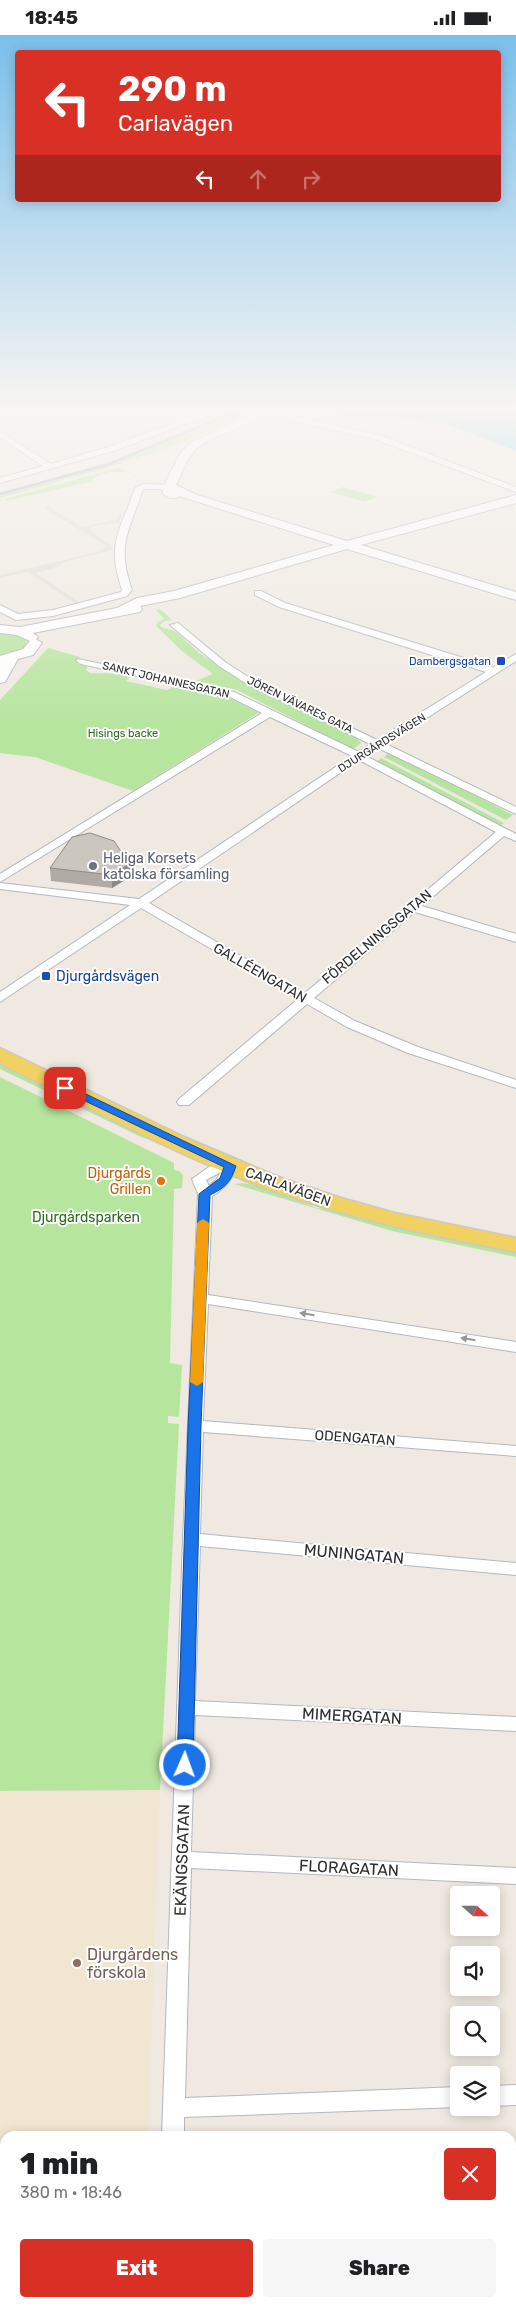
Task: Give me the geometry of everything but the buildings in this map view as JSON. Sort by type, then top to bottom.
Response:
[{"type":"main road","name":"CARLAVÄGEN","points":[[6,1059],[230,1166],[275,1184],[353,1209],[408,1223],[516,1245]]},
{"type":"street","points":[[0,608],[16,617],[53,613],[124,594],[127,590],[117,553],[127,516]]},
{"type":"street","points":[[252,516],[516,596]]},
{"type":"street","points":[[0,679],[6,659],[28,652],[35,643],[55,633],[95,618],[123,610],[156,604],[175,595],[453,516]]},
{"type":"street","points":[[258,593],[282,605],[494,671]]},
{"type":"street","points":[[0,629],[20,631],[95,618]]},
{"type":"street","name":"JÖREN VÄVARES GATA","points":[[175,625],[222,664],[250,682],[516,811]]},
{"type":"street","points":[[20,631],[30,636],[35,643]]},
{"type":"street","name":"DJURGÅRDSVÄGEN","points":[[0,998],[359,756],[381,744],[516,657]]},
{"type":"street","name":"SANKT JOHANNESGATAN","points":[[82,661],[221,691],[270,712],[359,756],[516,838]]},
{"type":"street","points":[[0,879],[270,712]]},
{"type":"street","name":"FÖRDELNINGSGATAN","points":[[184,1102],[503,831]]},
{"type":"street","name":"GALLÉENGATAN","points":[[0,886],[141,903],[304,999],[351,1024],[413,1050],[516,1083]]},
{"type":"street","points":[[412,907],[516,938]]},
{"type":"street","name":"EKÄNGSGATAN","points":[[173,2131],[191,1539],[205,1194],[219,1186],[226,1179],[230,1166]]},
{"type":"street","points":[[200,1297],[516,1347]]},
{"type":"street","name":"ODENGATAN","points":[[195,1426],[516,1451]]},
{"type":"street","name":"MUNINGATAN","points":[[191,1539],[516,1569]]},
{"type":"street","name":"MIMERGATAN","points":[[187,1708],[516,1724]]},
{"type":"street","name":"FLORAGATAN","points":[[182,1860],[516,1877]]},
{"type":"street","points":[[500,2096],[516,2095]]},
{"type":"street","points":[[174,2108],[450,2097]]},
{"type":"shaded area","points":[[57,516],[64,516],[82,527],[119,519],[116,516],[122,516],[119,523],[95,526],[89,530],[113,547],[112,550],[64,562],[57,567],[36,573],[82,604],[77,605],[28,572],[0,578],[0,575],[98,552],[106,546]]},
{"type":"shaded area","name":"Djurgårdens förskola","points":[[160,1790],[148,2131],[0,2131],[0,1791]]},
{"type":"green space","points":[[160,609],[172,620],[163,622],[160,625],[161,627],[177,632],[199,653],[248,684],[356,737],[361,743],[353,749],[237,690],[196,681],[213,674],[183,652],[156,626],[158,622],[164,619],[156,610]]},
{"type":"green space","points":[[0,631],[16,633],[26,639],[27,646],[24,649],[0,656]]},
{"type":"green space","name":"Hisings backe","points":[[48,648],[80,657],[75,661],[88,665],[86,670],[90,673],[133,674],[126,681],[167,690],[176,685],[223,695],[260,712],[133,791],[35,757],[0,753],[0,700]]},
{"type":"green space","points":[[391,751],[513,815],[506,820],[384,757]]},
{"type":"green space","points":[[381,758],[504,823],[501,825],[493,822],[377,761]]},
{"type":"green space","points":[[0,1064],[163,1144],[141,1137],[0,1069]]},
{"type":"green space","name":"Djurgårdsparken","points":[[0,1077],[174,1163],[174,1170],[179,1171],[183,1175],[182,1188],[174,1189],[170,1363],[182,1365],[179,1417],[168,1416],[168,1423],[179,1424],[160,1790],[0,1791]]},
{"type":"green space","points":[[234,1184],[254,1185],[317,1208],[337,1210],[412,1230],[516,1252],[516,1257],[392,1231]]},
{"type":"slow traffic","points":[[197,1382],[203,1223]]},
{"type":"place","name":"Dambergsgatan","points":[[501,661]]},
{"type":"place","name":"Heliga Korsets katolska församling","points":[[93,866]]},
{"type":"place","name":"Djurgårdsvägen","points":[[46,976]]},
{"type":"place","name":"Djurgårds Grillen","points":[[161,1181]]},
{"type":"place","name":"Djurgårdens förskola","points":[[77,1963]]},
{"type":"route","points":[[65,1088],[230,1166],[226,1179],[219,1186],[205,1194],[195,1426],[185,1765]]}]
